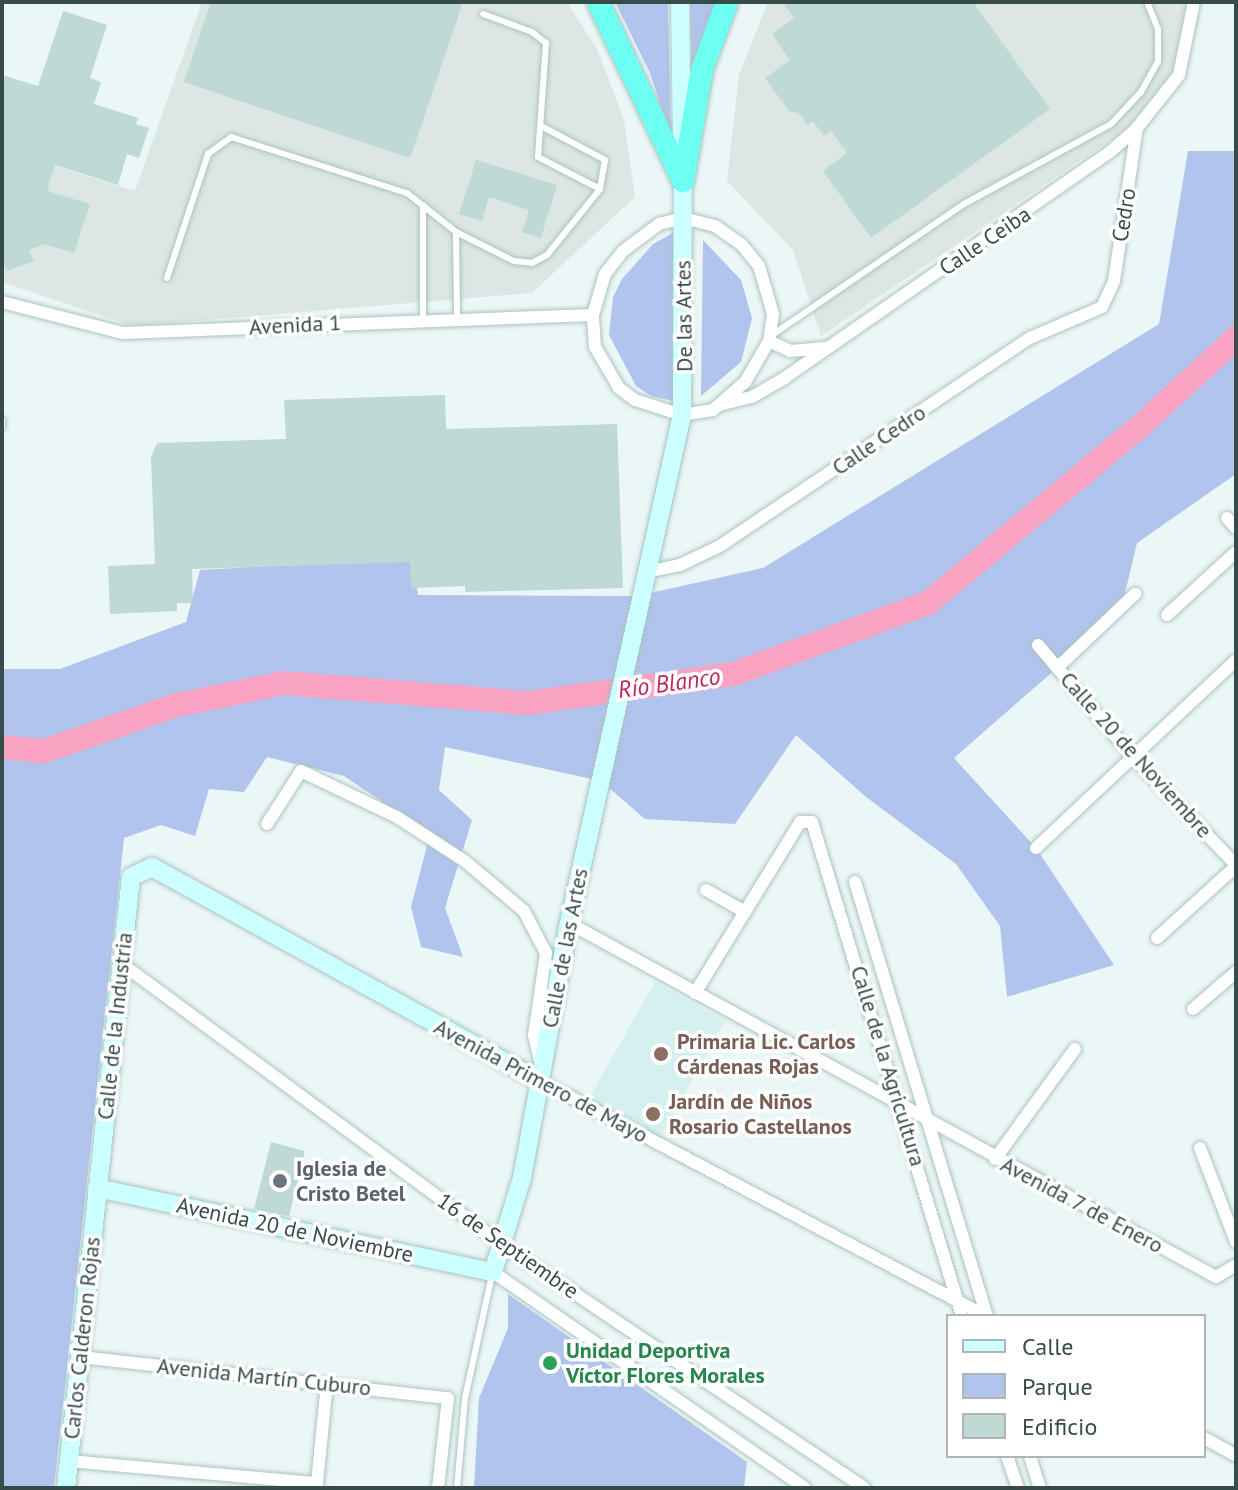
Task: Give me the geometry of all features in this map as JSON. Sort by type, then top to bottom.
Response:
[{"type":"highway","points":[[598,2],[683,181]]},
{"type":"highway","points":[[683,181],[702,70],[727,2]]},
{"type":"street","name":"De las Artes","points":[[636,624],[682,415],[680,2]]},
{"type":"street","name":"Calle Ceiba","points":[[682,415],[752,397],[1047,199],[1137,128],[1179,75],[1194,2]]},
{"type":"street","name":"Cedro","points":[[1107,301],[1137,128]]},
{"type":"street","points":[[682,415],[635,400],[619,388],[595,347],[593,315],[605,274],[623,251],[659,224],[683,218],[715,226],[759,266],[770,289],[769,339],[745,382],[719,405]]},
{"type":"street","name":"Calle Cedro","points":[[647,572],[680,565],[720,546],[1030,338],[1096,312],[1107,301]]},
{"type":"street","name":"Avenida 1","points":[[2,302],[123,333],[457,317],[593,315]]},
{"type":"street","points":[[769,339],[803,352],[829,348]]},
{"type":"street","points":[[1227,518],[1236,528]]},
{"type":"street","points":[[1167,615],[1236,552]]},
{"type":"street","points":[[1057,668],[1135,594]]},
{"type":"street","name":"Calle de las Artes","points":[[493,1272],[503,1245],[541,1075],[569,923],[636,624]]},
{"type":"street","name":"Calle 20 de Noviembre","points":[[1038,645],[1134,758],[1236,865]]},
{"type":"street","points":[[1036,848],[1236,660]]},
{"type":"street","points":[[267,824],[301,771],[397,817],[466,862],[524,911],[546,953],[534,1035],[541,1075]]},
{"type":"street","name":"Calle de la Agricultura","points":[[745,912],[800,822],[808,820],[815,826],[914,1114],[974,1313]]},
{"type":"street","points":[[1157,938],[1236,865]]},
{"type":"street","name":"Avenida Primero de Mayo","points":[[142,869],[152,867],[541,1075],[974,1313]]},
{"type":"street","name":"Calle de la Industria","points":[[97,1188],[131,877],[142,869]]},
{"type":"street","name":"Calle de la Agricultura","points":[[855,882],[914,1114],[974,1313]]},
{"type":"street","points":[[695,993],[745,912],[706,890]]},
{"type":"street","name":"Avenida 7 de Enero","points":[[569,923],[995,1159],[1216,1277],[1236,1265]]},
{"type":"street","name":"16 de Septiembre","points":[[122,964],[503,1245],[864,1488]]},
{"type":"street","points":[[1193,1009],[1236,972]]},
{"type":"street","points":[[995,1159],[1075,1049]]},
{"type":"street","points":[[1200,1148],[1236,1242]]},
{"type":"street","name":"Avenida 20 de Noviembre","points":[[97,1188],[493,1272]]},
{"type":"street","name":"Carlos Calderon Rojas","points":[[66,1488],[97,1188]]},
{"type":"street","points":[[493,1272],[805,1488]]},
{"type":"street","name":"Avenida Martín Cuburo","points":[[80,1357],[448,1398],[438,1488]]},
{"type":"street","points":[[69,1461],[317,1483],[327,1383]]},
{"type":"street","points":[[1206,1439],[1236,1456]]},
{"type":"street","points":[[1008,1458],[1018,1488]]},
{"type":"street","points":[[1031,1458],[1040,1488]]},
{"type":"lane","points":[[769,339],[964,204],[1111,124],[1141,92],[1158,61],[1158,29],[1147,2]]},
{"type":"lane","points":[[483,14],[532,32],[546,43],[543,127],[537,151],[541,162],[600,189]]},
{"type":"lane","points":[[167,278],[205,162],[212,148],[231,137],[407,193],[456,232],[514,261],[539,261],[600,189],[605,160],[543,127]]},
{"type":"lane","points":[[423,205],[423,319]]},
{"type":"lane","points":[[456,232],[457,317]]},
{"type":"lane","points":[[2,420],[2,427]]},
{"type":"lane","points":[[457,1488],[465,1398],[493,1272]]},
{"type":"shaded area","points":[[202,2],[567,2],[598,51],[624,120],[635,197],[532,293],[132,326],[2,282],[2,149],[135,191]]},
{"type":"shaded area","points":[[768,2],[1187,2],[1173,71],[1127,129],[821,336],[793,250],[727,181],[739,75]]},
{"type":"shaded area","name":"Primaria Lic. Carlos Cárdenas Rojas","points":[[655,982],[725,1021],[659,1139],[587,1102]]},
{"type":"green space","points":[[615,2],[668,2],[671,137],[650,73]]},
{"type":"green space","points":[[690,2],[717,2],[692,72]]},
{"type":"green space","points":[[1188,151],[1236,151],[1236,474],[1137,543],[1124,597],[1057,668],[954,758],[1036,848],[1114,965],[1007,997],[1000,926],[956,864],[866,797],[796,735],[735,824],[645,819],[601,781],[445,747],[439,790],[472,820],[445,908],[463,957],[421,947],[411,907],[430,834],[344,776],[267,757],[244,792],[209,789],[195,836],[161,825],[124,838],[54,1488],[2,1488],[2,669],[60,669],[186,622],[200,570],[413,558],[418,595],[637,596],[763,568],[1159,324]]},
{"type":"green space","points":[[673,233],[673,401],[651,396],[636,386],[609,335],[613,297],[622,279],[653,244]]},
{"type":"green space","points":[[703,240],[741,280],[752,318],[741,362],[701,396]]},
{"type":"green space","name":"Unidad Deportiva Víctor Flores Morales","points":[[508,1294],[747,1462],[744,1488],[474,1488],[479,1398],[508,1328]]},
{"type":"building","points":[[211,2],[463,2],[410,158],[184,82]]},
{"type":"building","points":[[782,2],[973,2],[1050,109],[871,238],[823,171],[847,153],[831,131],[824,136],[813,121],[807,125],[799,113],[789,111],[765,78],[790,60],[772,34],[794,18]]},
{"type":"building","points":[[63,11],[107,25],[90,78],[101,82],[94,104],[138,118],[136,124],[149,128],[139,158],[127,154],[118,185],[55,165],[47,191],[90,204],[74,253],[44,244],[29,250],[34,261],[7,271],[2,261],[2,75],[38,86]]},
{"type":"building","points":[[476,160],[557,185],[541,238],[522,232],[529,210],[489,197],[482,221],[459,214]]},
{"type":"building","points":[[445,395],[446,429],[617,424],[623,588],[465,592],[465,586],[411,588],[410,562],[192,569],[193,603],[177,603],[177,611],[110,614],[108,566],[155,564],[151,457],[157,443],[286,439],[284,400]]},
{"type":"building","name":"Iglesia de Cristo Betel","points":[[271,1142],[305,1151],[289,1216],[254,1209]]},
{"type":"waterway","name":"Río Blanco","points":[[2,747],[44,751],[177,705],[284,683],[527,703],[733,674],[928,603],[1137,429],[1236,338]]},
{"type":"place","name":"Primaria Lic. Carlos Cárdenas Rojas","points":[[661,1054]]},
{"type":"place","name":"Jardín de Niños Rosario Castellanos","points":[[653,1114]]},
{"type":"place","name":"Iglesia de Cristo Betel","points":[[280,1181]]},
{"type":"place","name":"Unidad Deportiva Víctor Flores Morales","points":[[550,1363]]}]
